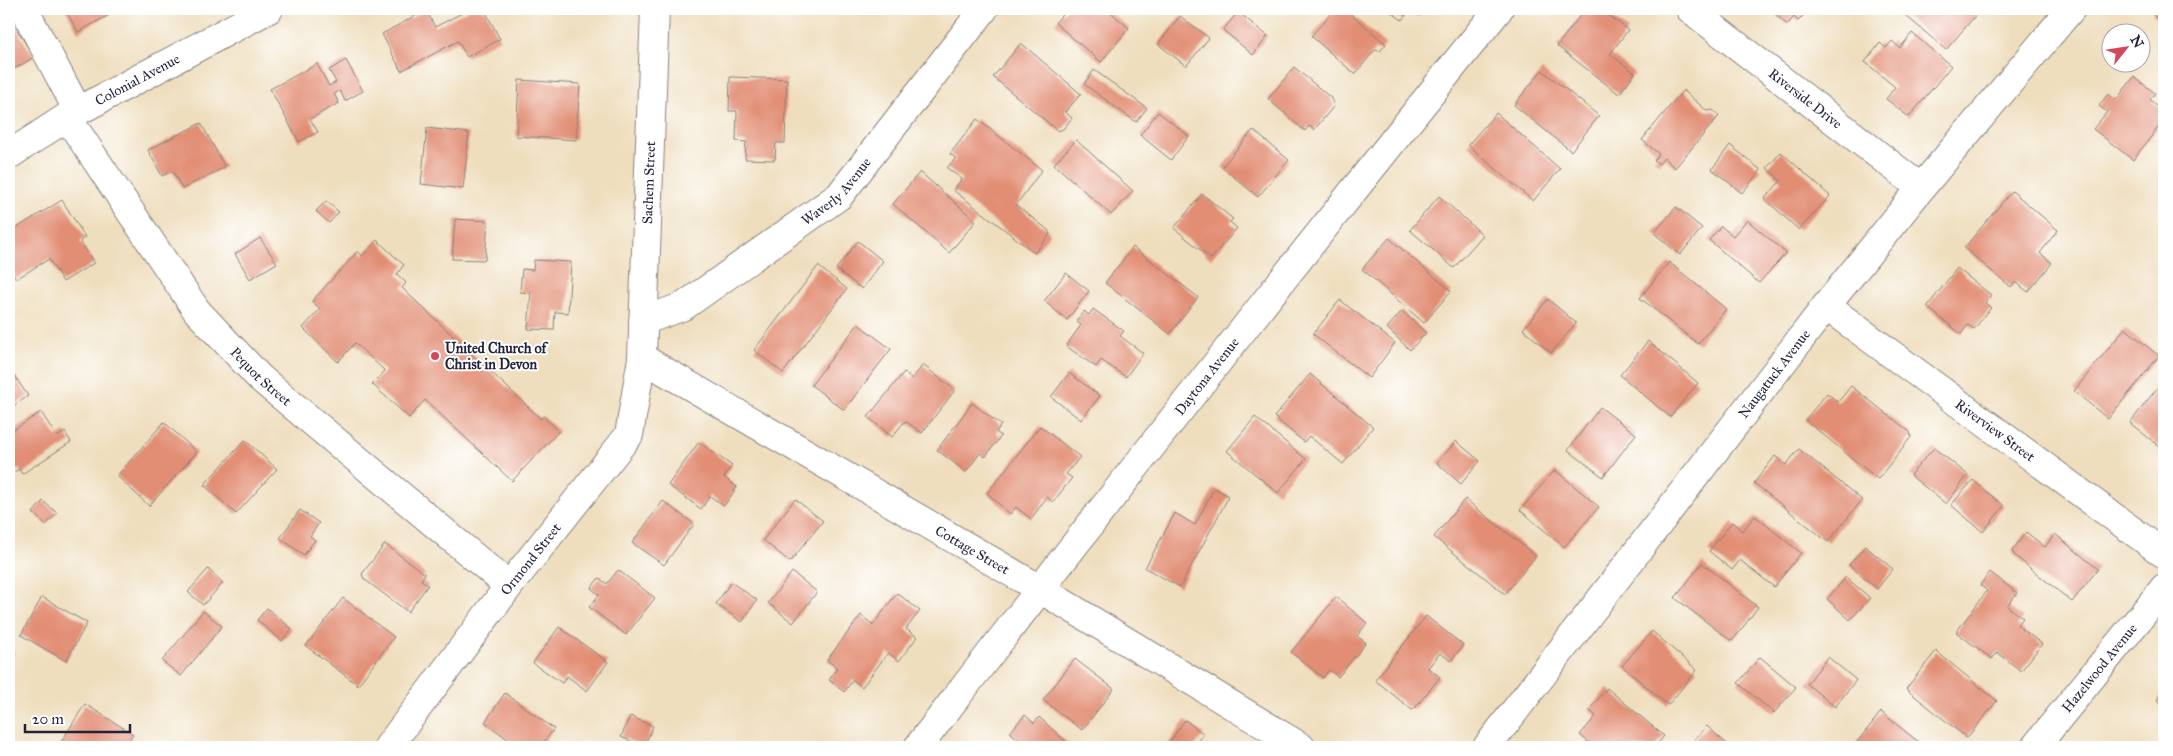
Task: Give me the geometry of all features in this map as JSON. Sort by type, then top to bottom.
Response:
[{"type":"street","name":"Pequot Street","points":[[24,9],[72,114],[197,311],[254,371],[508,586]]},
{"type":"street","name":"Colonial Avenue","points":[[9,155],[72,114],[270,9]]},
{"type":"street","name":"Sachem Street","points":[[642,358],[654,9]]},
{"type":"street","name":"Waverly Avenue","points":[[643,321],[684,306],[839,196],[984,9]]},
{"type":"street","name":"Daytona Avenue","points":[[918,747],[1341,204],[1499,9]]},
{"type":"street","name":"Riverside Drive","points":[[1690,9],[1921,188]]},
{"type":"street","name":"Naugatuck Avenue","points":[[1487,747],[1826,306],[1921,188],[2071,9]]},
{"type":"street","name":"Riverview Street","points":[[1826,306],[2164,554]]},
{"type":"street","name":"Cottage Street","points":[[642,358],[1040,589],[1301,747]]},
{"type":"street","name":"Ormond Street","points":[[388,747],[508,586],[629,435],[642,358]]},
{"type":"street","name":"Hazelwood Avenue","points":[[2035,747],[2164,588]]},
{"type":"building","points":[[65,9],[120,9],[78,32]]},
{"type":"building","points":[[470,9],[484,9],[500,39],[467,57],[458,41],[401,71],[382,34],[426,10],[435,27]]},
{"type":"building","points":[[1067,9],[1107,9],[1129,28],[1101,62],[1055,23]]},
{"type":"building","points":[[1335,9],[1345,9],[1386,44],[1380,51],[1375,50],[1355,74],[1311,36]]},
{"type":"building","points":[[1387,9],[1410,9],[1402,20]]},
{"type":"building","points":[[1410,9],[1425,9],[1419,16]]},
{"type":"building","points":[[1585,9],[1601,9],[1628,30],[1610,54],[1635,73],[1619,94],[1557,46]]},
{"type":"building","points":[[1770,9],[1810,9],[1798,21],[1794,17],[1787,25]]},
{"type":"building","points":[[1898,9],[1981,9],[1946,50]]},
{"type":"building","points":[[2157,9],[2164,9],[2164,24],[2152,14]]},
{"type":"building","points":[[1238,12],[1268,36],[1253,55],[1223,30]]},
{"type":"building","points":[[1180,16],[1209,38],[1186,66],[1158,44]]},
{"type":"building","points":[[9,17],[34,57],[9,72]]},
{"type":"building","points":[[1912,33],[1951,66],[1909,117],[1886,99],[1895,87],[1865,62],[1880,43],[1886,48],[1892,41],[1900,48]]},
{"type":"building","points":[[1021,43],[1081,94],[1065,112],[1072,118],[1063,129],[1058,131],[993,77]]},
{"type":"building","points":[[346,60],[363,91],[345,101],[340,91],[334,94],[339,103],[310,119],[318,132],[299,142],[270,89],[317,64],[329,86],[336,82],[329,70]]},
{"type":"building","points":[[1294,67],[1331,98],[1334,106],[1314,130],[1309,126],[1305,131],[1268,99]]},
{"type":"building","points":[[1094,70],[1147,108],[1136,122],[1084,84]]},
{"type":"building","points":[[1542,70],[1599,116],[1571,151],[1514,105]]},
{"type":"building","points":[[730,77],[787,79],[785,143],[776,143],[775,160],[745,159],[746,142],[736,141],[737,111],[729,111]]},
{"type":"building","points":[[2134,77],[2155,93],[2150,100],[2164,112],[2164,120],[2133,160],[2093,129],[2107,112],[2099,106],[2108,94],[2116,100]]},
{"type":"building","points":[[519,80],[580,84],[576,140],[516,136]]},
{"type":"building","points":[[1683,90],[1707,111],[1713,110],[1719,116],[1675,168],[1664,158],[1659,164],[1654,160],[1659,154],[1642,140]]},
{"type":"building","points":[[1158,112],[1189,136],[1171,160],[1140,135]]},
{"type":"building","points":[[1496,113],[1560,169],[1533,201],[1468,145]]},
{"type":"building","points":[[977,119],[1042,170],[1016,205],[1048,230],[1050,234],[1035,253],[953,190],[962,179],[947,168],[956,158],[950,154]]},
{"type":"building","points":[[201,123],[225,167],[182,189],[173,171],[162,176],[148,150]]},
{"type":"building","points":[[427,128],[469,133],[463,189],[421,184]]},
{"type":"building","points":[[1253,130],[1289,160],[1258,197],[1222,167]]},
{"type":"building","points":[[1076,140],[1133,191],[1111,215],[1054,164]]},
{"type":"building","points":[[1730,145],[1761,170],[1742,193],[1712,169]]},
{"type":"building","points":[[1781,152],[1830,196],[1799,230],[1765,198],[1781,181],[1767,168]]},
{"type":"building","points":[[920,172],[976,221],[949,253],[893,204]]},
{"type":"building","points":[[2012,191],[2058,230],[2040,253],[2052,263],[2028,292],[2016,282],[2011,287],[1964,248]]},
{"type":"building","points":[[1202,194],[1233,219],[1230,222],[1237,228],[1211,259],[1174,228]]},
{"type":"building","points":[[1439,196],[1483,235],[1454,268],[1410,230]]},
{"type":"building","points":[[62,200],[85,237],[80,241],[94,263],[63,282],[49,259],[16,279],[9,266],[9,240],[14,237],[10,232]]},
{"type":"building","points":[[326,201],[339,212],[329,223],[316,211]]},
{"type":"building","points":[[1676,207],[1702,228],[1680,255],[1654,233]]},
{"type":"building","points":[[455,219],[488,221],[485,260],[452,259]]},
{"type":"building","points":[[1747,220],[1786,253],[1759,283],[1709,240],[1721,226],[1733,236]]},
{"type":"building","points":[[260,238],[277,263],[250,279],[235,254]]},
{"type":"building","points":[[1389,238],[1451,291],[1424,323],[1362,269]]},
{"type":"building","points":[[377,240],[404,265],[397,274],[406,283],[402,288],[541,419],[543,416],[559,431],[512,481],[425,400],[409,418],[372,384],[385,371],[355,343],[338,362],[303,328],[320,309],[312,301],[358,251],[362,256]]},
{"type":"building","points":[[858,241],[883,261],[862,289],[836,269]]},
{"type":"building","points":[[1133,247],[1198,297],[1170,334],[1105,283]]},
{"type":"building","points":[[534,260],[571,262],[568,313],[555,312],[554,330],[528,329],[531,293],[520,292],[522,269],[533,270]]},
{"type":"building","points":[[1669,262],[1726,309],[1698,344],[1640,298]]},
{"type":"building","points":[[818,266],[847,289],[783,373],[754,350]]},
{"type":"building","points":[[1957,268],[1991,295],[1985,303],[1991,308],[1974,329],[1968,325],[1961,334],[1927,307]]},
{"type":"building","points":[[1066,273],[1089,291],[1067,320],[1044,301]]},
{"type":"building","points":[[1548,299],[1576,323],[1551,353],[1523,329]]},
{"type":"building","points":[[1340,300],[1395,343],[1369,378],[1313,334]]},
{"type":"building","points":[[1093,309],[1124,331],[1120,336],[1143,353],[1126,377],[1101,360],[1096,367],[1066,346],[1081,325],[1076,321],[1084,311],[1089,315]]},
{"type":"building","points":[[1402,311],[1426,333],[1410,350],[1387,328]]},
{"type":"building","points":[[858,324],[891,349],[844,410],[811,385]]},
{"type":"building","points":[[2125,328],[2159,356],[2108,419],[2074,391]]},
{"type":"building","points":[[1648,341],[1698,383],[1670,417],[1620,375]]},
{"type":"building","points":[[923,365],[955,390],[922,433],[905,421],[892,437],[868,417],[904,372],[912,379]]},
{"type":"building","points":[[11,370],[28,396],[9,409],[9,371]]},
{"type":"building","points":[[1069,373],[1100,396],[1081,420],[1051,397]]},
{"type":"building","points":[[1310,374],[1373,427],[1343,464],[1309,436],[1304,442],[1274,417]]},
{"type":"building","points":[[2164,379],[2164,441],[2160,447],[2130,423]]},
{"type":"building","points":[[1851,386],[1910,432],[1911,437],[1878,479],[1805,420],[1827,393],[1838,402]]},
{"type":"building","points":[[972,403],[1001,425],[996,432],[1001,436],[985,457],[980,453],[966,472],[937,450]]},
{"type":"building","points":[[1600,407],[1636,434],[1603,477],[1568,450]]},
{"type":"building","points":[[41,412],[57,437],[65,432],[71,442],[22,474],[19,469],[9,475],[9,433]]},
{"type":"building","points":[[1255,417],[1306,459],[1278,493],[1227,451]]},
{"type":"building","points":[[164,422],[197,452],[149,506],[117,476]]},
{"type":"building","points":[[1040,426],[1080,457],[1066,474],[1072,478],[1053,502],[1047,497],[1031,519],[1016,507],[1010,514],[987,493]]},
{"type":"building","points":[[245,440],[277,469],[236,514],[204,485]]},
{"type":"building","points":[[1456,441],[1480,461],[1461,484],[1437,463]]},
{"type":"building","points":[[699,442],[732,466],[724,477],[737,487],[724,506],[710,496],[701,509],[668,485]]},
{"type":"building","points":[[1934,448],[1968,475],[1946,504],[1910,475]]},
{"type":"building","points":[[1799,449],[1862,500],[1828,542],[1754,483],[1775,456],[1786,465]]},
{"type":"building","points":[[1555,470],[1599,507],[1564,547],[1520,510]]},
{"type":"building","points":[[1973,480],[2004,506],[1983,532],[1951,505]]},
{"type":"building","points":[[1214,488],[1229,496],[1180,587],[1145,568],[1175,513],[1195,525]]},
{"type":"building","points":[[795,499],[823,521],[790,562],[763,540]]},
{"type":"building","points":[[1465,499],[1536,556],[1505,594],[1434,537]]},
{"type":"building","points":[[43,501],[57,513],[46,525],[33,513]]},
{"type":"building","points":[[663,501],[694,524],[664,565],[632,543]]},
{"type":"building","points":[[300,510],[319,523],[310,536],[315,540],[304,555],[280,538]]},
{"type":"building","points":[[1755,516],[1801,553],[1774,587],[1740,560],[1732,570],[1709,551],[1732,522],[1742,531]]},
{"type":"building","points":[[2026,532],[2045,547],[2055,534],[2098,569],[2072,602],[2014,555],[2012,551]]},
{"type":"building","points":[[385,544],[425,574],[421,580],[428,585],[408,612],[364,579],[362,574]]},
{"type":"building","points":[[1865,546],[1893,569],[1877,589],[1849,565]]},
{"type":"building","points":[[1702,563],[1758,607],[1734,639],[1730,640],[1675,598]]},
{"type":"building","points":[[208,569],[223,583],[203,605],[188,592]]},
{"type":"building","points":[[618,570],[655,598],[626,635],[589,607],[599,595],[591,588],[599,578],[607,584]]},
{"type":"building","points":[[792,572],[817,592],[793,623],[768,603]]},
{"type":"building","points":[[1990,572],[2017,593],[2007,606],[2023,618],[2017,625],[2042,644],[2021,671],[1997,652],[1992,659],[1956,632],[1987,591],[1980,585]]},
{"type":"building","points":[[1846,577],[1870,598],[1850,620],[1827,599]]},
{"type":"building","points":[[731,582],[757,600],[742,622],[716,604]]},
{"type":"building","points":[[897,593],[920,611],[906,629],[917,637],[899,661],[888,653],[862,687],[853,680],[844,692],[829,680],[837,668],[827,660],[861,615],[873,625]]},
{"type":"building","points":[[42,597],[87,623],[66,661],[21,635]]},
{"type":"building","points":[[1336,597],[1367,623],[1357,636],[1366,643],[1338,677],[1329,670],[1323,678],[1291,652]]},
{"type":"building","points":[[343,598],[394,637],[358,685],[306,646]]},
{"type":"building","points":[[267,608],[292,629],[282,641],[257,620]]},
{"type":"building","points":[[203,611],[222,626],[181,676],[162,661]]},
{"type":"building","points":[[1426,616],[1463,645],[1451,661],[1440,653],[1428,668],[1440,677],[1412,710],[1375,680]]},
{"type":"building","points":[[559,627],[608,662],[587,691],[567,676],[562,683],[533,663]]},
{"type":"building","points":[[1652,631],[1697,670],[1668,705],[1622,666]]},
{"type":"building","points":[[9,649],[15,653],[9,663]]},
{"type":"building","points":[[1936,651],[1997,701],[1967,738],[1906,689]]},
{"type":"building","points":[[1760,657],[1796,687],[1774,713],[1738,683]]},
{"type":"building","points":[[1828,657],[1856,680],[1835,707],[1807,684]]},
{"type":"building","points":[[1075,659],[1114,689],[1082,730],[1043,700]]},
{"type":"building","points":[[1607,688],[1664,736],[1655,747],[1595,747],[1580,735],[1596,716],[1589,710]]},
{"type":"building","points":[[2164,691],[2164,706],[2157,700]]},
{"type":"building","points":[[505,693],[554,729],[540,747],[518,747],[485,722]]},
{"type":"building","points":[[85,704],[133,734],[124,747],[58,747]]},
{"type":"building","points":[[1881,712],[1925,747],[1853,747]]},
{"type":"building","points":[[1025,715],[1034,723],[1039,717],[1072,747],[1015,747],[1020,741],[1010,732]]},
{"type":"building","points":[[630,716],[653,726],[644,747],[621,737]]},
{"type":"building","points":[[1185,720],[1204,734],[1194,747],[1166,747]]},
{"type":"building","points":[[1707,726],[1730,747],[1693,747],[1690,744]]},
{"type":"place","name":"United Church of Christ in Devon","points":[[435,356]]}]
